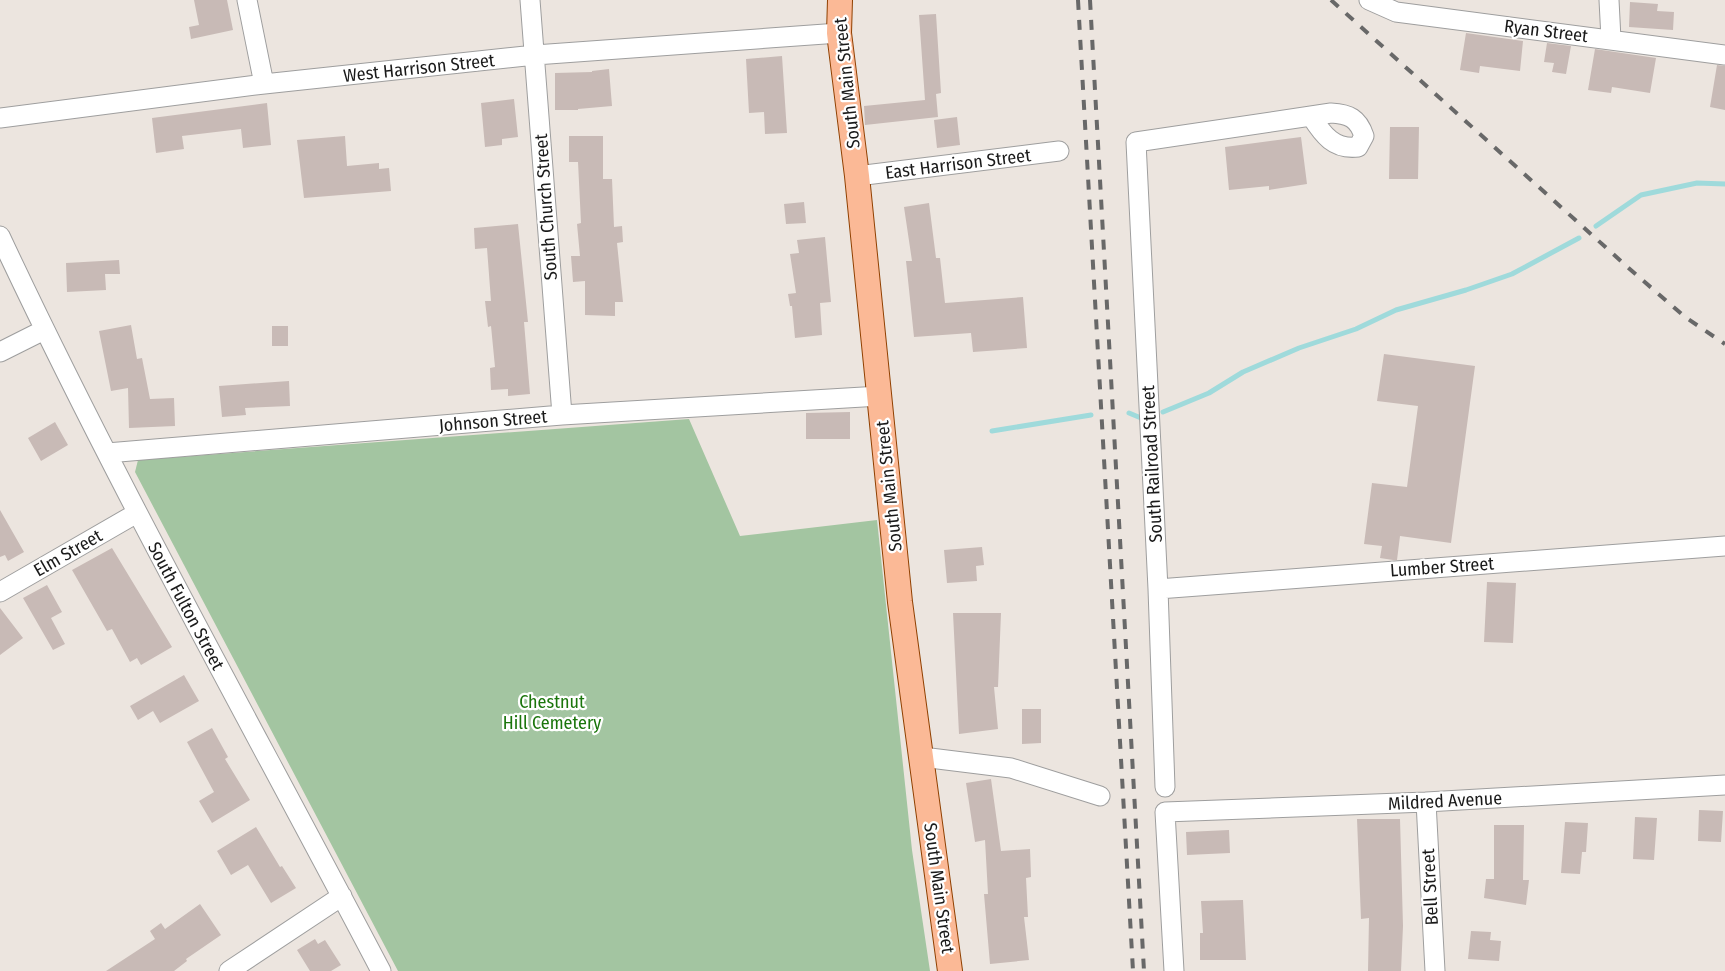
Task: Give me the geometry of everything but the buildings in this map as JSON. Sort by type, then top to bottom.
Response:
[{"type":"main road","name":"South Main Street","points":[[840,0],[839,33],[857,176],[900,602],[950,971]]},
{"type":"street","points":[[247,0],[264,84]]},
{"type":"street","name":"South Church Street","points":[[530,0],[562,415]]},
{"type":"street","name":"Ryan Street","points":[[1369,0],[1396,12],[1725,54]]},
{"type":"street","points":[[1609,0],[1611,39]]},
{"type":"street","name":"West Harrison Street","points":[[0,118],[264,84],[535,55],[839,33]]},
{"type":"street","name":"South Railroad Street","points":[[1165,787],[1158,589],[1136,142],[1315,116]]},
{"type":"street","name":"East Harrison Street","points":[[857,176],[1058,152]]},
{"type":"street","name":"South Fulton Street","points":[[0,236],[44,330],[137,513],[381,971]]},
{"type":"street","points":[[0,352],[44,330]]},
{"type":"street","name":"Johnson Street","points":[[106,453],[562,415],[880,396]]},
{"type":"street","name":"Elm Street","points":[[0,592],[137,513]]},
{"type":"street","name":"Lumber Street","points":[[1158,589],[1725,546]]},
{"type":"street","points":[[922,757],[1011,768],[1100,796]]},
{"type":"street","name":"Mildred Avenue","points":[[1174,971],[1165,812],[1426,802],[1725,785]]},
{"type":"street","name":"Bell Street","points":[[1426,802],[1434,971]]},
{"type":"street","points":[[229,971],[342,896]]},
{"type":"green space","name":"Chestnut Hill Cemetery","points":[[689,419],[740,536],[877,520],[912,850],[930,971],[398,971],[135,472],[138,460]]},
{"type":"waterway","points":[[1596,226],[1641,195],[1697,183],[1725,184]]},
{"type":"waterway","points":[[1163,412],[1209,393],[1243,372],[1299,348],[1356,329],[1396,310],[1466,290],[1512,274],[1579,238]]},
{"type":"waterway","points":[[1129,413],[1141,418]]},
{"type":"waterway","points":[[992,431],[1091,415]]},
{"type":"railway","points":[[1078,0],[1133,971]]},
{"type":"railway","points":[[1090,0],[1144,971]]},
{"type":"railway","points":[[1331,0],[1632,271],[1685,317],[1725,344]]}]
